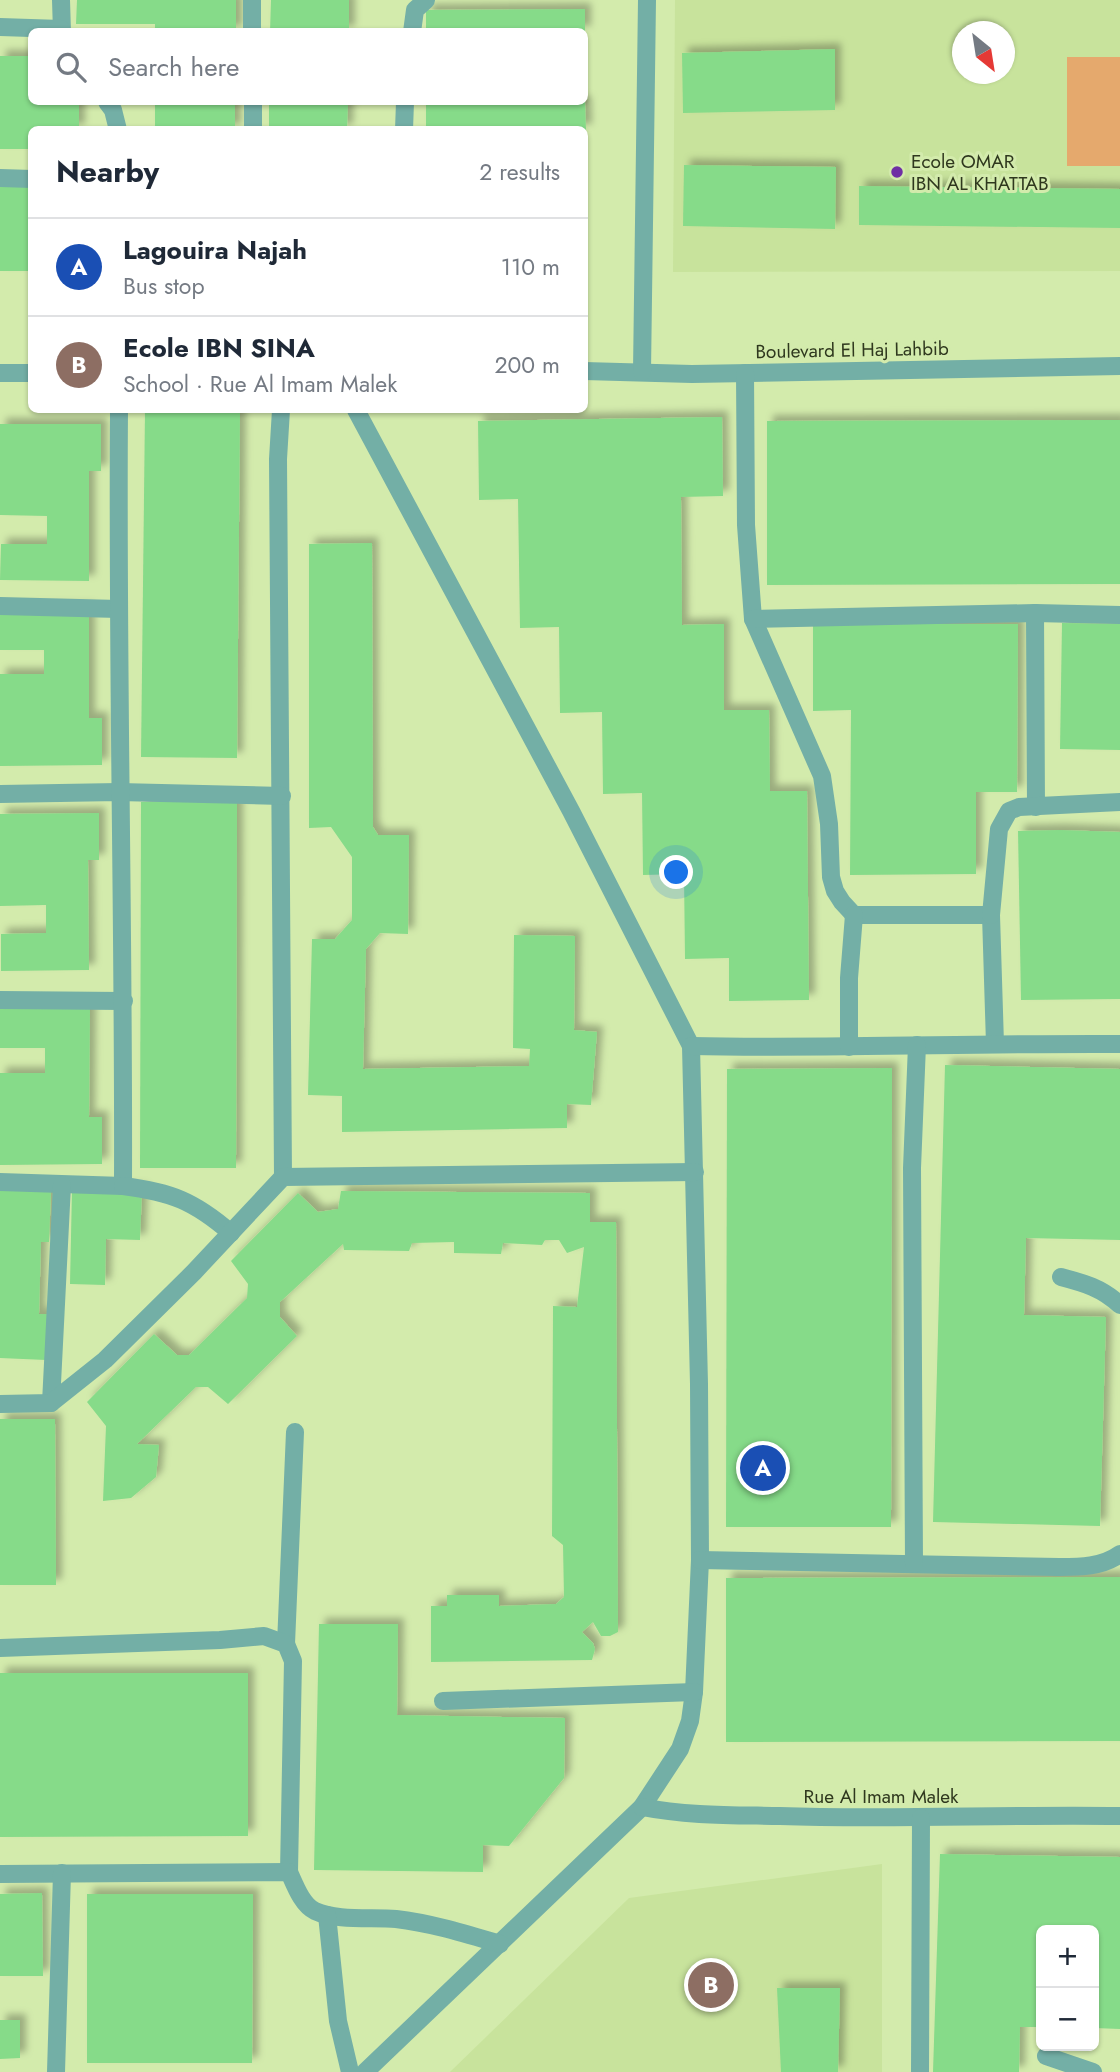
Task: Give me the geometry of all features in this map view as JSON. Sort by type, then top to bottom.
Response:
[{"type":"street","points":[[61,0],[62,28]]},
{"type":"street","points":[[252,0],[253,28]]},
{"type":"street","points":[[413,28],[415,10],[426,0]]},
{"type":"street","points":[[642,372],[647,0]]},
{"type":"street","points":[[0,27],[28,28]]},
{"type":"street","points":[[109,105],[117,126]]},
{"type":"street","points":[[253,105],[253,126]]},
{"type":"street","points":[[404,126],[405,105]]},
{"type":"street","points":[[0,178],[28,179]]},
{"type":"street","name":"Boulevard El Haj Lahbib","points":[[588,370],[692,374],[1120,366]]},
{"type":"street","points":[[0,373],[28,373]]},
{"type":"street","points":[[745,373],[746,525],[753,619],[821,776],[829,824],[831,877],[835,891],[854,915],[849,978],[849,1047]]},
{"type":"street","points":[[119,413],[119,792],[124,1001],[124,1186]]},
{"type":"street","points":[[0,1404],[51,1402],[105,1360],[284,1177],[278,459],[281,413]]},
{"type":"street","points":[[358,413],[564,799],[691,1046],[700,1560],[694,1692],[690,1721],[680,1749],[642,1807],[365,2072]]},
{"type":"street","points":[[0,606],[119,609]]},
{"type":"street","points":[[753,619],[1035,613],[1120,615]]},
{"type":"street","points":[[1035,613],[1036,807]]},
{"type":"street","points":[[0,794],[119,792],[282,796]]},
{"type":"street","points":[[995,1044],[991,915],[999,828],[1003,819],[1009,811],[1036,807],[1120,802]]},
{"type":"street","points":[[854,915],[991,915]]},
{"type":"street","points":[[0,1000],[124,1001]]},
{"type":"street","points":[[691,1046],[1120,1044]]},
{"type":"street","points":[[914,1564],[912,1168],[917,1045]]},
{"type":"street","points":[[284,1177],[695,1172]]},
{"type":"street","points":[[0,1182],[145,1188],[186,1200],[231,1233]]},
{"type":"street","points":[[51,1402],[62,1185]]},
{"type":"street","points":[[1061,1277],[1090,1284],[1108,1294],[1120,1305]]},
{"type":"street","points":[[295,1432],[286,1644],[293,1661],[289,1872],[301,1897],[313,1911],[327,1915],[397,1919],[464,1933],[500,1944]]},
{"type":"street","points":[[700,1560],[1086,1567],[1112,1560],[1120,1554]]},
{"type":"street","points":[[0,1648],[264,1636],[286,1644]]},
{"type":"street","points":[[443,1701],[694,1692]]},
{"type":"street","name":"Rue Al Imam Malek","points":[[642,1807],[680,1814],[921,1818],[1027,1814],[1120,1816]]},
{"type":"street","points":[[920,2072],[921,1818]]},
{"type":"street","points":[[0,1874],[289,1872]]},
{"type":"street","points":[[56,2072],[62,1873]]},
{"type":"street","points":[[327,1915],[338,2021],[350,2072]]},
{"type":"street","points":[[1046,2056],[1093,2072]]},
{"type":"shaded area","name":"Ecole OMAR IBN AL KHATTAB","points":[[675,0],[1120,0],[1120,271],[673,272]]},
{"type":"shaded area","points":[[1067,57],[1120,57],[1120,166],[1067,166]]},
{"type":"shaded area","points":[[882,1864],[882,2072],[450,2072],[629,1898]]},
{"type":"building","points":[[77,0],[236,0],[236,28],[76,24]]},
{"type":"building","points":[[271,0],[349,0],[349,28],[270,28]]},
{"type":"building","points":[[585,9],[585,28],[426,28],[426,10]]},
{"type":"building","points":[[835,49],[835,110],[683,113],[682,53]]},
{"type":"building","points":[[0,56],[28,56],[28,105],[79,105],[79,126],[28,126],[28,149],[0,149]]},
{"type":"building","points":[[155,105],[235,105],[235,126],[155,126]]},
{"type":"building","points":[[269,105],[348,105],[347,126],[269,126]]},
{"type":"building","points":[[426,105],[585,105],[586,126],[426,126]]},
{"type":"building","points":[[684,165],[836,167],[835,229],[683,226]]},
{"type":"building","points":[[0,183],[28,183],[28,271],[0,271]]},
{"type":"building","points":[[859,186],[1120,189],[1120,228],[859,225]]},
{"type":"building","points":[[145,413],[240,413],[237,758],[141,757]]},
{"type":"building","points":[[722,417],[723,496],[681,497],[682,625],[724,624],[724,710],[769,710],[770,791],[807,791],[809,1000],[729,1001],[729,958],[685,959],[684,874],[643,875],[642,793],[603,794],[602,712],[560,713],[559,627],[520,628],[518,499],[479,500],[478,421]]},
{"type":"building","points":[[1120,420],[1120,584],[767,585],[767,421]]},
{"type":"building","points":[[0,424],[101,424],[101,471],[89,471],[89,581],[0,580],[1,544],[47,544],[47,516],[0,515]]},
{"type":"building","points":[[372,543],[373,827],[378,835],[409,835],[408,934],[380,933],[366,949],[363,1069],[529,1066],[530,1049],[513,1048],[514,935],[575,936],[574,1030],[597,1032],[591,1105],[567,1104],[567,1128],[342,1132],[342,1096],[308,1095],[312,939],[335,939],[352,920],[352,857],[331,827],[309,828],[309,544]]},
{"type":"building","points":[[89,609],[89,718],[102,718],[102,765],[0,766],[0,674],[44,674],[44,650],[0,650],[0,610]]},
{"type":"building","points":[[1062,623],[1120,624],[1120,750],[1060,749]]},
{"type":"building","points":[[813,624],[1018,624],[1017,792],[976,792],[976,874],[850,875],[851,710],[813,711]]},
{"type":"building","points":[[237,801],[236,1168],[140,1168],[141,802]]},
{"type":"building","points":[[99,813],[99,860],[88,860],[89,970],[1,971],[1,934],[46,933],[46,905],[0,906],[0,814]]},
{"type":"building","points":[[1018,831],[1120,832],[1120,999],[1021,1000]]},
{"type":"building","points":[[0,1008],[90,1008],[89,1117],[102,1117],[102,1164],[0,1165],[0,1073],[45,1073],[45,1048],[0,1048]]},
{"type":"building","points":[[945,1065],[1120,1069],[1120,1240],[1026,1238],[1024,1315],[1106,1317],[1100,1526],[933,1522]]},
{"type":"building","points":[[892,1068],[891,1527],[726,1527],[727,1069]]},
{"type":"building","points":[[0,1188],[51,1190],[49,1242],[41,1242],[39,1314],[48,1314],[46,1360],[0,1358]]},
{"type":"building","points":[[72,1189],[142,1190],[140,1240],[106,1239],[105,1285],[70,1284]]},
{"type":"building","points":[[341,1191],[590,1193],[590,1222],[616,1222],[618,1632],[601,1636],[593,1622],[582,1632],[593,1643],[595,1649],[592,1660],[431,1662],[431,1606],[447,1606],[447,1595],[499,1595],[499,1606],[556,1604],[564,1597],[563,1545],[552,1536],[553,1306],[577,1307],[584,1247],[567,1253],[559,1240],[545,1240],[542,1245],[503,1243],[501,1254],[454,1253],[454,1242],[412,1243],[409,1251],[344,1250],[343,1244],[280,1302],[280,1317],[297,1336],[228,1404],[208,1387],[196,1387],[137,1444],[159,1445],[156,1477],[131,1498],[103,1501],[106,1426],[87,1402],[154,1334],[177,1355],[189,1355],[247,1298],[248,1284],[231,1261],[298,1193],[318,1212],[338,1209]]},
{"type":"building","points":[[0,1419],[55,1419],[56,1585],[0,1585]]},
{"type":"building","points":[[1120,1577],[1120,1741],[726,1742],[726,1578]]},
{"type":"building","points":[[319,1624],[398,1624],[397,1715],[565,1718],[564,1778],[509,1846],[483,1845],[483,1872],[314,1870]]},
{"type":"building","points":[[0,1673],[248,1673],[248,1836],[0,1837]]},
{"type":"building","points":[[940,1854],[1120,1857],[1120,2029],[1099,2028],[1099,1925],[1036,1925],[1036,2027],[1020,2027],[1019,2072],[933,2072]]},
{"type":"building","points":[[42,1893],[43,1976],[0,1976],[0,1894]]},
{"type":"building","points":[[87,1894],[253,1894],[252,2063],[87,2063]]},
{"type":"building","points":[[777,1988],[840,1988],[838,2072],[781,2072]]},
{"type":"building","points":[[0,2020],[20,2020],[20,2058],[0,2059]]},
{"type":"place","name":"Ecole OMAR IBN AL KHATTAB","points":[[897,172]]},
{"type":"place","name":"Lagouira Najah","points":[[763,1468]]},
{"type":"place","name":"Ecole IBN SINA","points":[[711,1985]]}]
